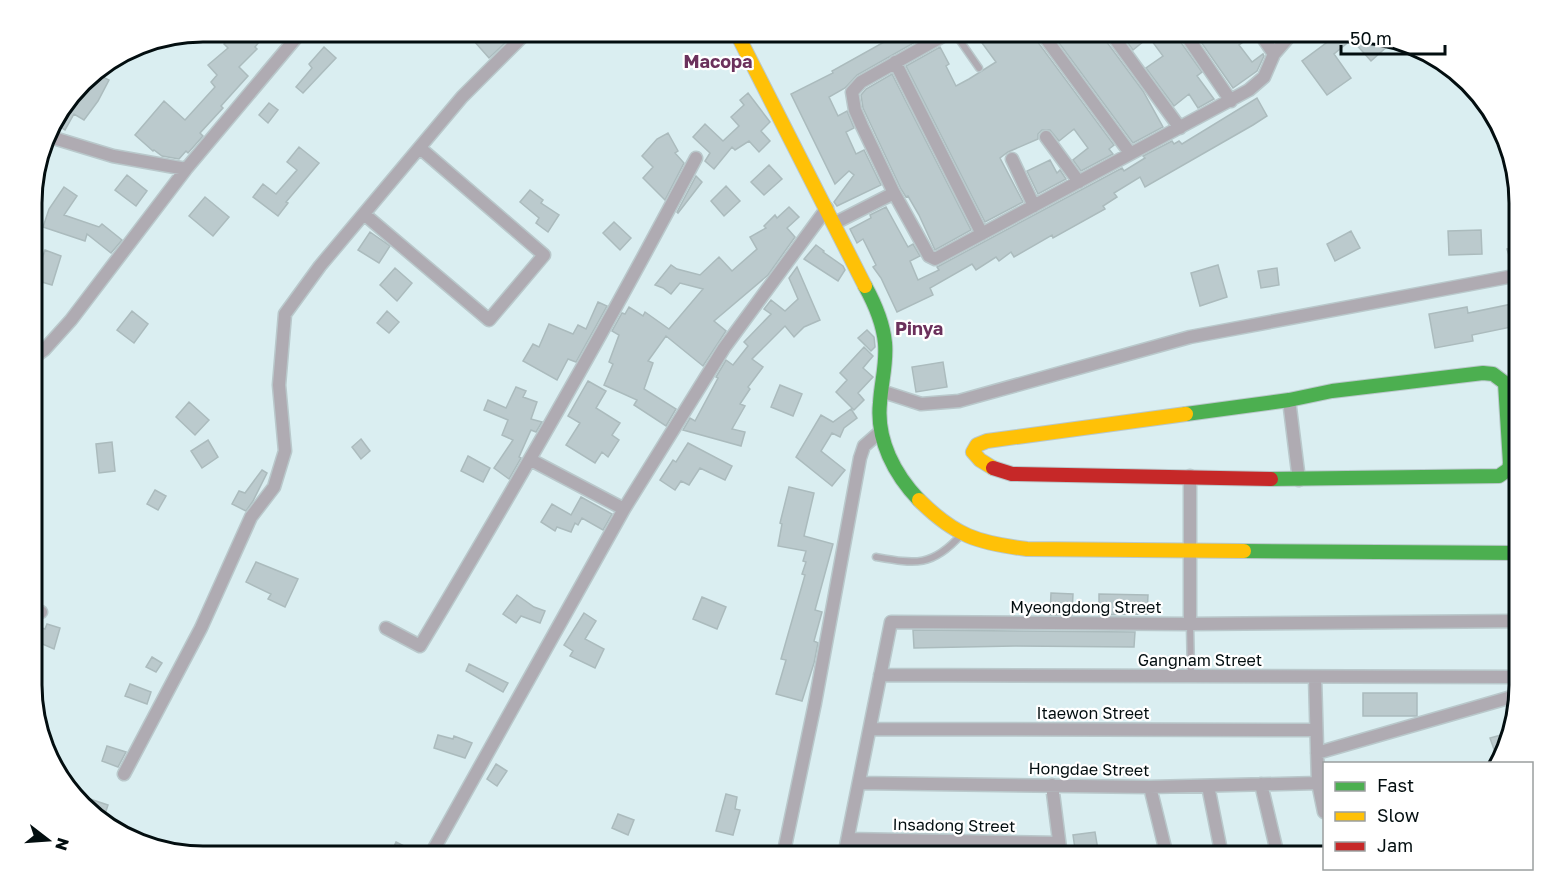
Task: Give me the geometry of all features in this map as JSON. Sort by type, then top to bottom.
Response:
[{"type":"street","points":[[42,351],[71,320],[186,169],[293,42]]},
{"type":"street","points":[[124,774],[201,627],[251,517],[274,487],[285,451],[279,385],[285,314],[320,266],[462,97],[517,42]]},
{"type":"street","points":[[741,42],[875,305],[883,326],[885,365],[879,412],[880,432],[890,458],[912,494],[936,518],[961,534],[991,545],[1026,549],[1509,553]]},
{"type":"street","points":[[933,42],[861,82],[854,89],[852,96],[855,110],[894,193],[932,259],[939,258],[1130,153],[1231,101],[1259,83],[1270,66],[1274,54],[1284,42]]},
{"type":"street","points":[[1048,42],[1130,153]]},
{"type":"street","points":[[1117,42],[1180,128]]},
{"type":"street","points":[[1191,42],[1231,101]]},
{"type":"street","points":[[1266,42],[1274,54]]},
{"type":"street","points":[[895,62],[982,234]]},
{"type":"street","points":[[1047,137],[1079,182]]},
{"type":"street","points":[[55,139],[113,156],[186,169]]},
{"type":"street","points":[[364,214],[489,320],[544,255],[420,148]]},
{"type":"street","points":[[386,628],[420,646],[531,460],[609,322],[696,158]]},
{"type":"street","points":[[1012,159],[1034,206]]},
{"type":"street","points":[[835,223],[894,193]]},
{"type":"street","points":[[435,846],[624,509],[724,348],[827,208]]},
{"type":"street","points":[[881,391],[921,404],[959,400],[1190,337],[1509,277]]},
{"type":"street","points":[[1509,448],[1505,382],[1493,374],[1483,373],[1332,391],[1289,400],[987,441],[977,445],[974,452],[990,467],[1012,474],[1299,480],[1499,476],[1509,469]]},
{"type":"street","points":[[1289,400],[1299,480]]},
{"type":"street","points":[[785,846],[815,703],[860,458],[864,446],[880,432]]},
{"type":"street","points":[[531,460],[624,509]]},
{"type":"street","points":[[1190,476],[1190,624]]},
{"type":"street","name":"Myeongdong Street","points":[[846,846],[891,622],[1190,624],[1509,621]]},
{"type":"street","name":"Gangnam Street","points":[[880,675],[1509,677]]},
{"type":"street","points":[[1315,677],[1318,783],[1323,807]]},
{"type":"street","points":[[1317,753],[1509,698]]},
{"type":"street","name":"Itaewon Street","points":[[870,729],[1316,730]]},
{"type":"street","name":"Hongdae Street","points":[[859,783],[1150,787],[1318,783]]},
{"type":"street","points":[[1261,784],[1276,846]]},
{"type":"street","points":[[1052,785],[1060,846]]},
{"type":"street","points":[[1208,786],[1220,846]]},
{"type":"street","points":[[1150,787],[1165,846]]},
{"type":"street","name":"Insadong Street","points":[[848,839],[983,846]]},
{"type":"lane","points":[[960,42],[979,68]]},
{"type":"lane","points":[[876,557],[905,562],[924,561],[948,549],[961,534]]},
{"type":"lane","points":[[1190,624],[1191,677]]},
{"type":"building","points":[[226,42],[259,42],[255,47],[257,49],[239,67],[248,76],[221,106],[223,108],[200,133],[203,136],[188,153],[186,151],[179,159],[162,156],[153,151],[135,135],[164,101],[185,120],[215,87],[211,82],[217,75],[208,65],[228,48],[224,44]]},
{"type":"building","points":[[475,42],[506,42],[489,58]]},
{"type":"building","points":[[884,42],[915,42],[857,75],[845,88],[829,97],[838,116],[847,111],[854,128],[846,132],[856,154],[864,150],[881,185],[837,206],[834,202],[854,175],[849,171],[835,184],[791,94],[833,73],[832,71]]},
{"type":"building","points":[[981,42],[1038,42],[1114,145],[1109,149],[1113,154],[1081,171],[1073,160],[1088,148],[1074,129],[1059,141],[1050,130],[1042,130],[1038,134],[1038,139],[1000,158],[1023,202],[985,222],[906,66],[940,47],[949,64],[946,66],[956,86],[996,62]]},
{"type":"building","points":[[1058,42],[1107,42],[1143,91],[1163,127],[1133,143]]},
{"type":"building","points":[[1127,42],[1143,42],[1133,50]]},
{"type":"building","points":[[1153,42],[1181,42],[1202,72],[1197,76],[1214,99],[1198,108],[1189,94],[1174,106],[1146,68],[1163,56]]},
{"type":"building","points":[[1201,42],[1243,42],[1239,45],[1252,62],[1263,54],[1257,71],[1233,88]]},
{"type":"building","points":[[1349,42],[1334,54],[1351,78],[1327,95],[1302,61],[1326,43]]},
{"type":"building","points":[[1354,42],[1387,46],[1371,61]]},
{"type":"building","points":[[324,47],[336,58],[303,93],[296,87],[312,68],[309,64]]},
{"type":"building","points":[[892,74],[971,230],[935,250],[919,215],[901,189],[863,108],[861,95],[866,89]]},
{"type":"building","points":[[103,77],[109,80],[98,101],[84,120],[74,114],[65,130],[61,127],[78,102]]},
{"type":"building","points":[[748,93],[770,122],[761,131],[770,141],[759,152],[749,141],[735,150],[732,147],[714,169],[705,161],[710,153],[693,137],[705,124],[723,141],[739,126],[731,117],[744,105],[740,100]]},
{"type":"building","points":[[1257,98],[1267,116],[1253,125],[1145,187],[1140,177],[1114,193],[1117,197],[1103,206],[1105,209],[1053,238],[1052,235],[1014,257],[1011,252],[999,261],[996,257],[976,270],[972,264],[930,288],[933,295],[897,312],[881,278],[873,267],[876,265],[863,239],[857,243],[850,229],[886,207],[908,247],[913,244],[920,256],[910,261],[918,280],[939,270],[937,267],[1122,168],[1124,171],[1145,158],[1143,156],[1172,141],[1174,144],[1179,141],[1182,144]]},
{"type":"building","points":[[269,103],[278,110],[268,123],[259,115]]},
{"type":"building","points":[[668,133],[678,151],[675,153],[684,163],[665,200],[643,178],[653,167],[642,156],[657,139]]},
{"type":"building","points":[[299,147],[319,163],[286,202],[288,203],[278,216],[253,197],[263,184],[276,194],[297,170],[287,162]]},
{"type":"building","points":[[1050,160],[1057,173],[1060,170],[1066,179],[1038,194],[1027,171]]},
{"type":"building","points":[[769,165],[782,179],[764,195],[751,182]]},
{"type":"building","points":[[127,175],[147,191],[136,206],[115,190]]},
{"type":"building","points":[[696,176],[702,182],[678,213],[677,212]]},
{"type":"building","points":[[726,186],[740,201],[724,216],[711,201]]},
{"type":"building","points":[[64,187],[77,196],[64,215],[99,227],[102,224],[122,240],[111,253],[87,234],[85,241],[43,227],[49,209]]},
{"type":"building","points":[[530,190],[543,200],[541,203],[559,215],[548,232],[536,223],[539,218],[520,202]]},
{"type":"building","points":[[205,197],[229,217],[213,236],[189,216]]},
{"type":"building","points":[[789,207],[799,217],[787,228],[795,237],[768,275],[714,321],[726,331],[703,366],[666,336],[648,361],[653,363],[644,389],[676,409],[666,426],[634,405],[637,400],[604,385],[613,364],[609,362],[619,335],[612,331],[622,313],[625,314],[629,307],[643,316],[645,312],[669,329],[703,289],[680,283],[671,294],[655,285],[671,265],[677,269],[700,275],[719,257],[732,271],[757,249],[750,237],[766,228],[764,226],[775,215],[777,218]]},
{"type":"building","points":[[614,222],[631,238],[620,250],[603,233]]},
{"type":"building","points":[[1481,230],[1482,254],[1449,255],[1448,231]]},
{"type":"building","points":[[1351,231],[1360,248],[1335,261],[1327,244]]},
{"type":"building","points":[[370,232],[390,246],[379,263],[358,250]]},
{"type":"building","points":[[816,245],[843,266],[845,270],[838,281],[804,259]]},
{"type":"building","points":[[45,250],[61,256],[52,285],[42,282],[42,259]]},
{"type":"building","points":[[1218,265],[1227,297],[1200,306],[1191,273]]},
{"type":"building","points":[[797,267],[820,320],[804,327],[794,337],[785,326],[752,359],[763,367],[748,387],[750,389],[740,404],[745,406],[732,429],[745,432],[741,446],[683,430],[690,418],[695,421],[726,360],[733,365],[748,346],[744,342],[771,314],[764,309],[771,300],[785,311],[798,299],[789,278]]},
{"type":"building","points":[[395,268],[412,283],[397,301],[380,285]]},
{"type":"building","points":[[1277,268],[1279,285],[1261,288],[1258,271]]},
{"type":"building","points":[[598,302],[607,306],[576,362],[568,359],[557,380],[523,361],[533,344],[539,347],[549,324],[573,334],[578,325],[586,329]]},
{"type":"building","points":[[1509,305],[1509,327],[1472,335],[1473,341],[1435,348],[1429,314],[1467,307],[1468,313]]},
{"type":"building","points":[[132,311],[148,324],[134,343],[117,330]]},
{"type":"building","points":[[387,311],[399,322],[389,333],[377,323]]},
{"type":"building","points":[[867,330],[874,337],[875,347],[871,351],[858,338]]},
{"type":"building","points":[[864,347],[873,356],[863,368],[873,377],[858,393],[864,400],[854,410],[836,392],[847,380],[840,373]]},
{"type":"building","points":[[943,362],[947,387],[916,392],[912,367]]},
{"type":"building","points":[[588,381],[606,391],[596,408],[620,423],[612,435],[619,440],[608,457],[602,452],[595,463],[566,445],[580,423],[568,416]]},
{"type":"building","points":[[780,385],[802,394],[793,416],[771,407]]},
{"type":"building","points":[[516,387],[526,391],[523,397],[537,402],[531,419],[542,422],[536,432],[531,430],[519,457],[521,458],[509,479],[494,468],[513,440],[502,435],[508,420],[484,410],[488,400],[506,408]]},
{"type":"building","points":[[189,402],[209,420],[195,435],[176,417]]},
{"type":"building","points":[[851,409],[857,418],[844,428],[840,437],[832,433],[821,451],[845,470],[832,486],[796,457],[821,415],[833,422]]},
{"type":"building","points":[[361,439],[370,451],[361,459],[352,447]]},
{"type":"building","points":[[208,440],[218,457],[202,468],[191,451]]},
{"type":"building","points":[[112,442],[115,471],[99,473],[96,444]]},
{"type":"building","points":[[688,443],[732,466],[725,480],[700,468],[689,485],[681,481],[675,490],[660,480],[673,460],[676,462]]},
{"type":"building","points":[[468,456],[490,468],[483,482],[461,471]]},
{"type":"building","points":[[262,470],[267,473],[246,511],[232,504],[239,491],[245,493]]},
{"type":"building","points":[[789,487],[814,493],[804,536],[833,544],[815,610],[822,612],[814,641],[818,643],[802,701],[776,694],[786,660],[781,659],[805,575],[802,574],[806,562],[803,561],[806,551],[778,546],[782,524],[780,523]]},
{"type":"building","points":[[155,490],[166,496],[158,510],[147,504]]},
{"type":"building","points":[[581,497],[612,514],[603,530],[582,518],[578,525],[575,523],[571,532],[557,527],[555,531],[541,522],[552,504],[571,515]]},
{"type":"building","points":[[256,562],[298,579],[285,607],[268,599],[271,594],[246,582]]},
{"type":"building","points":[[1051,593],[1073,594],[1072,615],[1050,615]]},
{"type":"building","points":[[1099,594],[1148,595],[1147,614],[1099,615]]},
{"type":"building","points":[[517,595],[534,607],[545,611],[540,623],[521,616],[516,623],[503,614]]},
{"type":"building","points":[[702,597],[726,607],[717,629],[693,619]]},
{"type":"building","points":[[584,613],[596,621],[585,639],[604,649],[595,668],[570,656],[573,651],[564,645]]},
{"type":"building","points":[[47,624],[60,628],[54,649],[42,644],[42,628],[45,629]]},
{"type":"building","points":[[913,630],[1135,632],[1134,647],[914,648]]},
{"type":"building","points":[[152,657],[162,663],[156,672],[146,667]]},
{"type":"building","points":[[469,664],[508,683],[503,692],[466,671]]},
{"type":"building","points":[[130,684],[151,692],[147,704],[125,696]]},
{"type":"building","points":[[1363,693],[1417,693],[1417,716],[1363,716]]},
{"type":"building","points":[[438,735],[453,739],[454,736],[472,743],[465,758],[434,748]]},
{"type":"building","points":[[1501,735],[1495,751],[1490,738]]},
{"type":"building","points":[[107,746],[126,752],[118,767],[102,761]]},
{"type":"building","points":[[496,764],[507,771],[497,786],[487,779]]},
{"type":"building","points":[[726,794],[737,797],[735,809],[740,810],[733,835],[716,831]]},
{"type":"building","points":[[90,799],[108,805],[105,813]]},
{"type":"building","points":[[618,814],[634,820],[628,835],[612,828]]},
{"type":"building","points":[[1095,832],[1097,846],[1075,846],[1073,835]]},
{"type":"traffic: fast","points":[[865,286],[878,313],[885,343],[880,417],[884,443],[895,468],[919,500]]},
{"type":"traffic: fast","points":[[1483,373],[1493,374],[1505,383],[1509,447]]},
{"type":"traffic: fast","points":[[1186,414],[1289,400],[1332,391],[1483,373]]},
{"type":"traffic: fast","points":[[1271,479],[1499,476],[1509,469]]},
{"type":"traffic: fast","points":[[1244,551],[1509,553]]},
{"type":"traffic: slow","points":[[741,42],[865,286]]},
{"type":"traffic: slow","points":[[993,468],[980,460],[973,452],[977,445],[987,441],[1186,414]]},
{"type":"traffic: slow","points":[[919,500],[956,530],[968,536],[1010,547],[1244,551]]},
{"type":"traffic: jam","points":[[993,468],[1012,474],[1271,479]]},
{"type":"district","name":"Macopa","points":[[718,61]]},
{"type":"district","name":"Pinya","points":[[919,328]]}]
